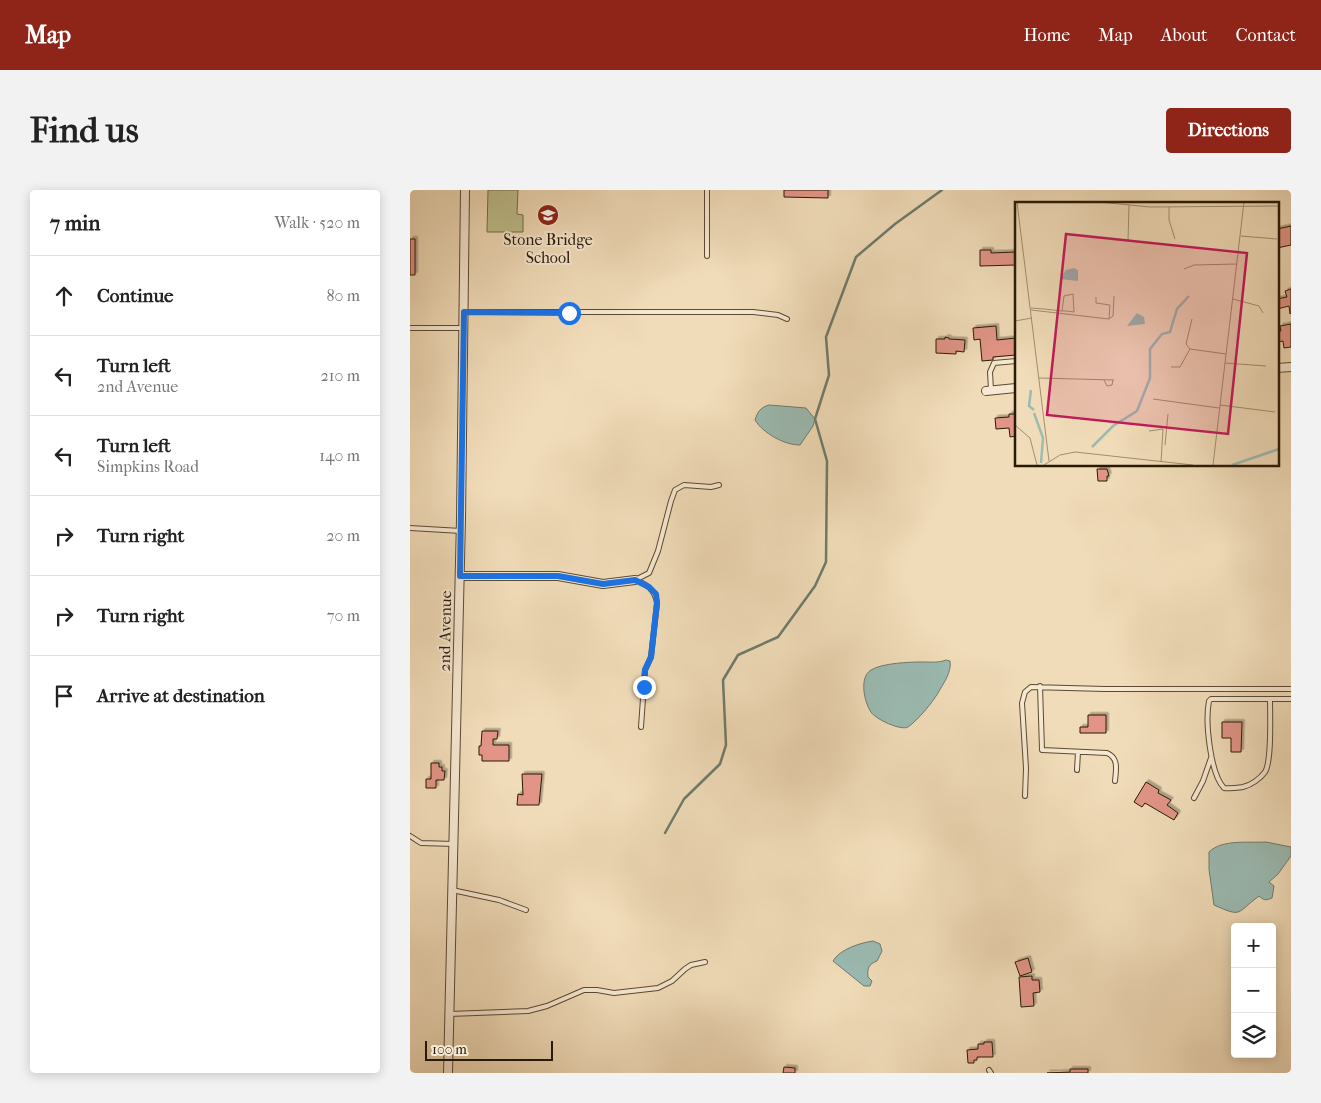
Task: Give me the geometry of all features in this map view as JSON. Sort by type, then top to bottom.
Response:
[{"type":"street","name":"2nd Avenue","points":[[448,1073],[461,530],[465,190]]},
{"type":"street","points":[[1278,368],[1291,367]]},
{"type":"street","points":[[989,391],[1015,388]]},
{"type":"street","points":[[460,576],[558,576],[603,584],[635,580]]},
{"type":"lane","points":[[707,190],[707,256]]},
{"type":"lane","points":[[464,312],[753,312],[778,315],[787,320]]},
{"type":"lane","points":[[410,328],[463,328]]},
{"type":"lane","points":[[989,391],[990,372],[994,363],[1015,361]]},
{"type":"lane","points":[[635,580],[649,573],[658,551],[675,490],[684,485],[710,487],[718,485]]},
{"type":"lane","points":[[410,528],[461,530]]},
{"type":"lane","points":[[635,580],[649,587],[656,594],[657,603],[651,657],[645,670],[641,728]]},
{"type":"lane","points":[[1040,686],[1042,750],[1100,752],[1112,755],[1116,764],[1115,781]]},
{"type":"lane","points":[[1025,796],[1026,776],[1022,699],[1027,689],[1031,687],[1291,689]]},
{"type":"lane","points":[[1270,699],[1268,765],[1265,772],[1248,786],[1224,788],[1220,784],[1211,758],[1208,705],[1211,699],[1270,699],[1291,699]]},
{"type":"lane","points":[[1077,770],[1078,752]]},
{"type":"lane","points":[[1194,798],[1204,781],[1211,758]]},
{"type":"lane","points":[[410,836],[421,843],[454,844]]},
{"type":"lane","points":[[452,890],[499,900],[526,910]]},
{"type":"lane","points":[[450,1014],[528,1011],[547,1006],[584,990],[614,993],[658,988],[672,981],[691,965],[705,962]]},
{"type":"green space","points":[[488,190],[518,190],[517,214],[523,215],[523,232],[487,232]]},
{"type":"water","points":[[769,405],[806,408],[815,419],[813,426],[800,445],[781,441],[769,434],[755,420],[760,410]]},
{"type":"water","points":[[950,661],[950,665],[945,682],[929,706],[908,727],[888,724],[873,715],[868,708],[864,684],[867,673],[871,670],[896,663],[938,662]]},
{"type":"water","points":[[1266,842],[1291,847],[1291,856],[1278,874],[1269,882],[1274,886],[1272,898],[1265,900],[1259,896],[1239,912],[1214,905],[1209,869],[1209,852],[1228,843]]},
{"type":"water","points":[[873,941],[880,944],[882,951],[877,961],[870,965],[868,969],[868,977],[872,981],[870,986],[864,986],[833,961],[845,950]]},
{"type":"building","points":[[784,190],[828,190],[828,198],[784,197]]},
{"type":"building","points":[[1291,226],[1291,245],[1278,248],[1278,229]]},
{"type":"building","points":[[410,239],[415,239],[415,275],[410,275]]},
{"type":"building","points":[[980,250],[991,250],[991,253],[1015,252],[1015,265],[980,266]]},
{"type":"building","points":[[1291,289],[1290,314],[1289,306],[1278,309],[1278,299],[1287,297],[1285,291]]},
{"type":"building","points":[[1291,324],[1291,347],[1284,348],[1283,341],[1279,342],[1278,331],[1281,331],[1280,326]]},
{"type":"building","points":[[996,326],[997,340],[1015,338],[1015,355],[993,357],[993,360],[982,361],[980,339],[974,340],[973,328]]},
{"type":"building","points":[[945,337],[965,340],[964,352],[956,351],[956,354],[936,353],[936,339],[945,339]]},
{"type":"building","points":[[1009,414],[1015,414],[1015,436],[1010,437],[1009,428],[996,429],[995,418],[1009,417]]},
{"type":"building","points":[[1097,469],[1107,469],[1109,476],[1107,476],[1107,481],[1098,481]]},
{"type":"building","points":[[1088,715],[1106,715],[1106,733],[1080,733],[1080,727],[1088,727]]},
{"type":"building","points":[[1222,722],[1242,722],[1241,752],[1231,752],[1231,738],[1222,738]]},
{"type":"building","points":[[482,731],[498,731],[497,739],[493,739],[493,745],[509,745],[509,761],[482,761],[482,755],[479,755],[479,746],[481,746]]},
{"type":"building","points":[[431,763],[439,763],[442,771],[445,771],[444,780],[436,780],[436,788],[426,788],[426,779],[431,779]]},
{"type":"building","points":[[522,774],[542,774],[539,805],[517,805],[518,794],[523,795]]},
{"type":"building","points":[[1146,782],[1159,790],[1158,793],[1171,800],[1167,805],[1178,813],[1174,820],[1145,803],[1142,807],[1134,802]]},
{"type":"building","points":[[1028,958],[1032,972],[1020,976],[1015,962]]},
{"type":"building","points":[[1032,976],[1032,980],[1039,980],[1040,992],[1033,993],[1034,1006],[1021,1007],[1019,977]]},
{"type":"building","points":[[984,1042],[992,1042],[993,1057],[977,1057],[974,1063],[968,1063],[967,1050],[978,1049],[978,1044],[984,1044]]},
{"type":"building","points":[[784,1067],[795,1068],[795,1073],[783,1073]]},
{"type":"building","points":[[1070,1069],[1088,1069],[1088,1073],[1047,1073],[1070,1072]]},
{"type":"waterway","points":[[665,833],[684,799],[720,764],[726,745],[723,680],[738,655],[778,637],[815,586],[826,562],[827,461],[815,419],[829,375],[826,337],[856,257],[895,224],[942,190]]},
{"type":"place","name":"Stone Bridge School","points":[[548,215]]},
{"type":"route","points":[[569,313],[464,312],[460,576],[558,576],[603,584],[635,580],[643,583],[656,594],[657,603],[651,657],[645,670],[644,687]]}]
